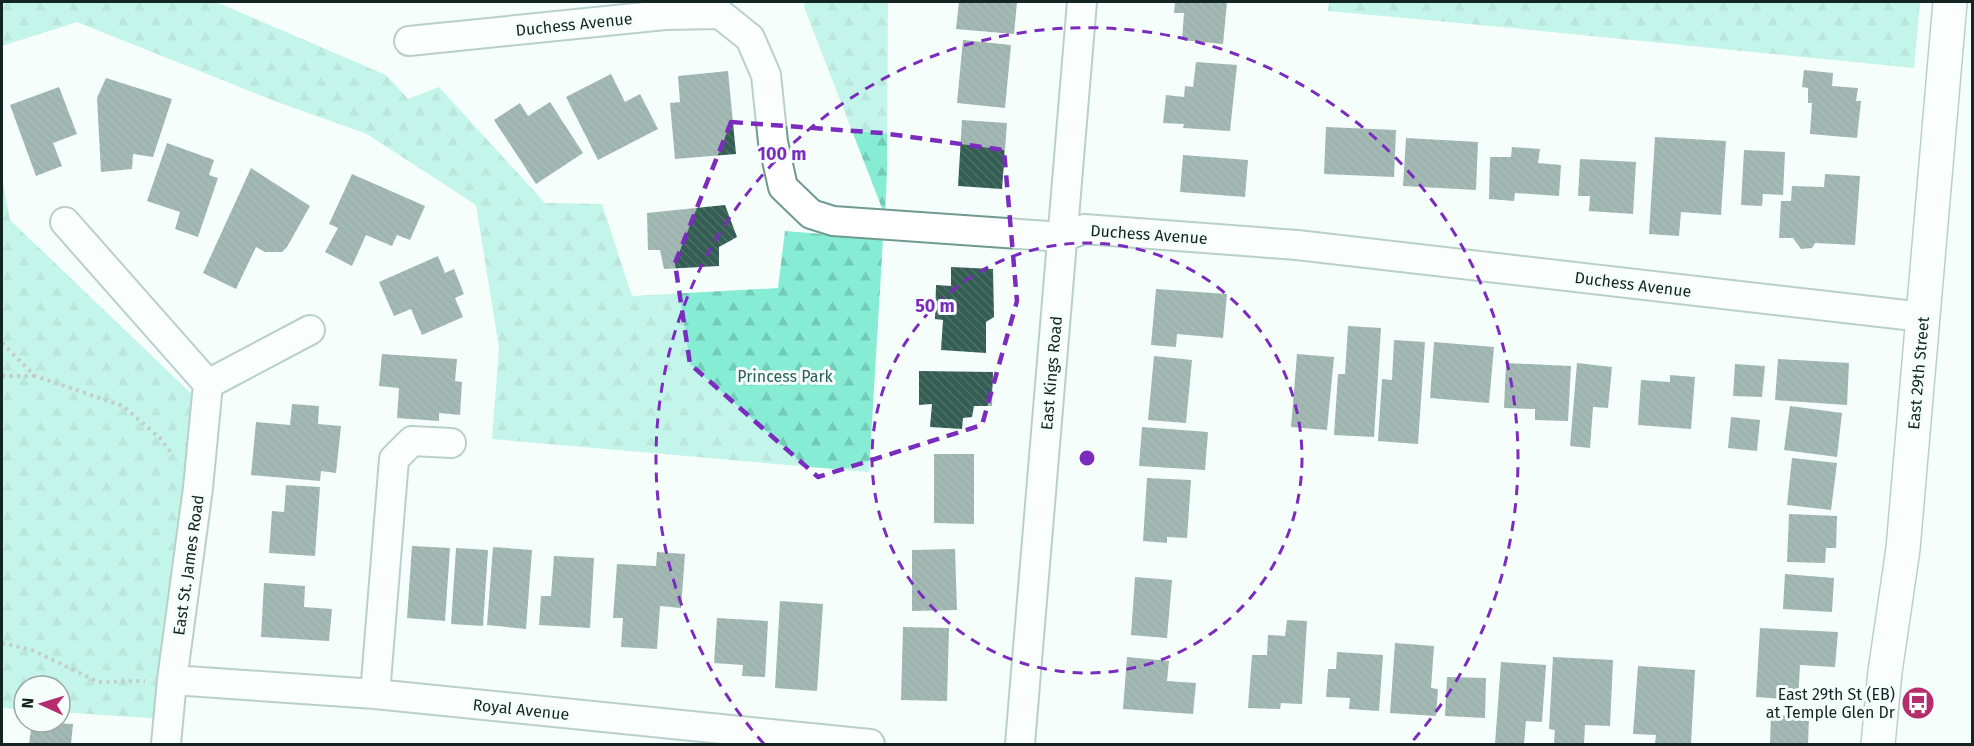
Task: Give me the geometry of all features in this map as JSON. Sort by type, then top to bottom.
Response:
[{"type":"main road","name":"East 29th Street","points":[[1878,744],[1885,672],[1903,549],[1950,2]]},
{"type":"street","name":"East Kings Road","points":[[1020,744],[1082,2]]},
{"type":"street","name":"Duchess Avenue","points":[[409,40],[665,15],[720,14],[750,38],[766,75],[773,142],[783,188],[811,214],[833,221],[1062,237],[1084,229],[1297,245],[1923,317]]},
{"type":"street","points":[[65,222],[208,384],[310,330]]},
{"type":"street","name":"East St. James Road","points":[[166,744],[172,680],[198,488],[208,384]]},
{"type":"street","points":[[375,694],[394,459],[412,441],[451,443]]},
{"type":"street","name":"Royal Avenue","points":[[172,680],[375,694],[870,744]]},
{"type":"path","points":[[2,343],[35,376]]},
{"type":"path","points":[[2,376],[35,376],[123,406],[160,438],[198,488]]},
{"type":"path","points":[[2,643],[32,650],[98,682],[172,680]]},
{"type":"highlighted area","points":[[731,122],[882,133],[1004,150],[1017,301],[982,425],[818,477],[690,364],[675,263]]},
{"type":"green space","name":"Princess Park","points":[[2,2],[216,2],[386,75],[408,99],[439,87],[545,203],[602,204],[632,296],[778,288],[785,231],[883,239],[869,472],[492,439],[499,348],[476,205],[367,134],[280,103],[77,22],[2,46]]},
{"type":"green space","points":[[805,2],[888,2],[885,216],[804,7]]},
{"type":"green space","points":[[1329,2],[1920,2],[1914,68],[1328,11]]},
{"type":"green space","points":[[2,178],[10,220],[196,398],[162,719],[72,713],[72,674],[12,674],[12,709],[2,708]]},
{"type":"building","points":[[959,2],[1017,2],[1014,34],[956,29]]},
{"type":"building","points":[[1175,2],[1227,2],[1223,44],[1182,40],[1184,13],[1174,13]]},
{"type":"building","points":[[963,40],[1011,45],[1005,108],[957,103]]},
{"type":"building","points":[[1196,62],[1237,65],[1230,131],[1183,128],[1184,124],[1163,123],[1166,95],[1184,97],[1185,86],[1193,87]]},
{"type":"building","points":[[1804,70],[1833,73],[1832,86],[1858,88],[1856,101],[1861,101],[1857,138],[1810,134],[1812,103],[1808,103],[1808,88],[1802,87]]},
{"type":"building","points":[[728,71],[736,154],[675,159],[670,103],[680,102],[678,76]]},
{"type":"building","points":[[611,74],[625,102],[640,94],[658,129],[598,160],[566,97]]},
{"type":"building","points":[[106,78],[172,99],[153,157],[133,154],[132,169],[101,172],[97,98]]},
{"type":"building","points":[[59,87],[77,134],[53,143],[62,166],[36,176],[10,105]]},
{"type":"building","points":[[550,102],[583,153],[536,184],[494,120],[520,103],[528,116]]},
{"type":"building","points":[[962,120],[1007,123],[1002,189],[958,186]]},
{"type":"building","points":[[1326,127],[1396,130],[1394,177],[1324,174]]},
{"type":"building","points":[[1655,137],[1726,141],[1721,215],[1681,212],[1679,236],[1649,234]]},
{"type":"building","points":[[1406,138],[1478,142],[1476,190],[1403,186]]},
{"type":"building","points":[[167,143],[214,160],[209,175],[218,178],[198,237],[175,229],[180,212],[147,201]]},
{"type":"building","points":[[1512,147],[1540,149],[1538,163],[1561,165],[1559,196],[1515,193],[1514,201],[1489,199],[1490,157],[1511,157]]},
{"type":"building","points":[[1744,150],[1785,152],[1783,195],[1763,194],[1762,206],[1741,205]]},
{"type":"building","points":[[1183,155],[1248,160],[1245,197],[1180,192]]},
{"type":"building","points":[[1580,159],[1636,162],[1633,214],[1589,211],[1590,196],[1578,196]]},
{"type":"building","points":[[251,168],[310,206],[282,252],[265,252],[256,247],[236,289],[203,273]]},
{"type":"building","points":[[352,174],[425,206],[410,240],[397,235],[392,246],[366,235],[352,266],[325,252],[338,228],[329,224]]},
{"type":"building","points":[[1825,174],[1860,176],[1855,245],[1815,243],[1812,248],[1801,249],[1793,238],[1779,238],[1781,201],[1791,201],[1792,186],[1824,187]]},
{"type":"building","points":[[725,205],[737,237],[719,247],[719,266],[664,269],[660,250],[648,250],[647,213]]},
{"type":"building","points":[[438,256],[445,273],[454,269],[464,294],[455,298],[463,317],[422,335],[411,309],[394,316],[379,282]]},
{"type":"building","points":[[951,267],[993,269],[994,317],[986,322],[986,353],[941,350],[943,320],[935,319],[936,285],[951,286]]},
{"type":"building","points":[[1156,289],[1227,294],[1223,338],[1177,334],[1176,347],[1151,345]]},
{"type":"building","points":[[1348,326],[1381,328],[1374,437],[1334,435],[1338,374],[1345,374]]},
{"type":"building","points":[[1394,340],[1425,342],[1418,444],[1378,441],[1382,379],[1392,380]]},
{"type":"building","points":[[1434,342],[1494,347],[1489,403],[1430,398]]},
{"type":"building","points":[[382,354],[457,359],[455,381],[462,382],[460,415],[439,413],[439,421],[397,418],[399,388],[379,386]]},
{"type":"building","points":[[1297,354],[1334,357],[1327,430],[1291,427]]},
{"type":"building","points":[[1154,356],[1192,360],[1186,423],[1148,420]]},
{"type":"building","points":[[1778,359],[1849,363],[1847,405],[1775,400]]},
{"type":"building","points":[[1506,363],[1571,366],[1568,421],[1535,420],[1535,409],[1504,408]]},
{"type":"building","points":[[1577,363],[1612,367],[1608,408],[1593,407],[1590,448],[1570,446]]},
{"type":"building","points":[[1735,364],[1765,366],[1762,397],[1733,396]]},
{"type":"building","points":[[919,371],[993,372],[992,406],[974,406],[972,417],[963,418],[962,429],[930,427],[932,404],[919,405]]},
{"type":"building","points":[[1670,375],[1695,377],[1691,429],[1638,425],[1641,380],[1670,382]]},
{"type":"building","points":[[292,404],[319,406],[318,424],[341,426],[336,473],[321,471],[320,481],[251,475],[256,422],[290,425]]},
{"type":"building","points":[[1790,406],[1842,413],[1837,457],[1784,450]]},
{"type":"building","points":[[1731,417],[1760,420],[1757,451],[1728,448]]},
{"type":"building","points":[[1142,427],[1208,432],[1205,470],[1139,466]]},
{"type":"building","points":[[934,454],[974,454],[974,524],[934,523]]},
{"type":"building","points":[[1792,458],[1837,463],[1831,510],[1787,505]]},
{"type":"building","points":[[1147,478],[1191,480],[1187,538],[1167,537],[1167,543],[1143,541]]},
{"type":"building","points":[[286,485],[320,487],[315,556],[269,553],[272,511],[284,512]]},
{"type":"building","points":[[1789,514],[1837,516],[1836,548],[1826,548],[1825,563],[1787,562]]},
{"type":"building","points":[[412,546],[450,548],[445,621],[407,618]]},
{"type":"building","points":[[493,547],[532,550],[526,629],[487,625]]},
{"type":"building","points":[[456,548],[488,550],[483,626],[451,624]]},
{"type":"building","points":[[955,549],[957,610],[912,611],[912,550]]},
{"type":"building","points":[[657,552],[685,554],[681,608],[660,606],[657,649],[621,647],[623,618],[613,618],[617,564],[656,566]]},
{"type":"building","points":[[554,556],[594,558],[590,628],[539,625],[541,596],[551,596]]},
{"type":"building","points":[[1785,574],[1834,578],[1832,612],[1783,609]]},
{"type":"building","points":[[1135,577],[1172,580],[1167,638],[1131,635]]},
{"type":"building","points":[[264,583],[305,586],[304,607],[332,609],[329,641],[261,637]]},
{"type":"building","points":[[780,601],[823,604],[817,691],[775,688]]},
{"type":"building","points":[[717,618],[768,621],[765,677],[742,676],[743,665],[714,663]]},
{"type":"building","points":[[1287,620],[1307,621],[1302,704],[1281,703],[1280,709],[1248,708],[1252,655],[1267,655],[1268,635],[1285,636]]},
{"type":"building","points":[[903,627],[949,628],[947,701],[901,700]]},
{"type":"building","points":[[1760,628],[1838,632],[1835,667],[1800,665],[1798,700],[1756,697]]},
{"type":"building","points":[[1395,643],[1434,646],[1431,688],[1438,689],[1436,716],[1390,713]]},
{"type":"building","points":[[1337,652],[1383,655],[1379,711],[1349,709],[1350,698],[1326,697],[1328,669],[1336,669]]},
{"type":"building","points":[[1127,657],[1169,661],[1167,681],[1196,683],[1193,714],[1123,709]]},
{"type":"building","points":[[1553,657],[1613,660],[1610,726],[1585,725],[1584,744],[1554,743],[1555,730],[1549,729]]},
{"type":"building","points":[[1501,662],[1546,665],[1542,722],[1526,721],[1524,744],[1495,744]]},
{"type":"building","points":[[1638,666],[1695,670],[1691,744],[1655,744],[1656,735],[1633,734]]},
{"type":"building","points":[[1447,677],[1486,678],[1485,718],[1445,716]]},
{"type":"building","points":[[1771,715],[1809,717],[1808,744],[1770,744]]},
{"type":"building","points":[[30,734],[72,734],[71,744],[29,744]]},
{"type":"place","name":"East 29th St (EB) at Temple Glen Dr","points":[[1918,703]]}]
